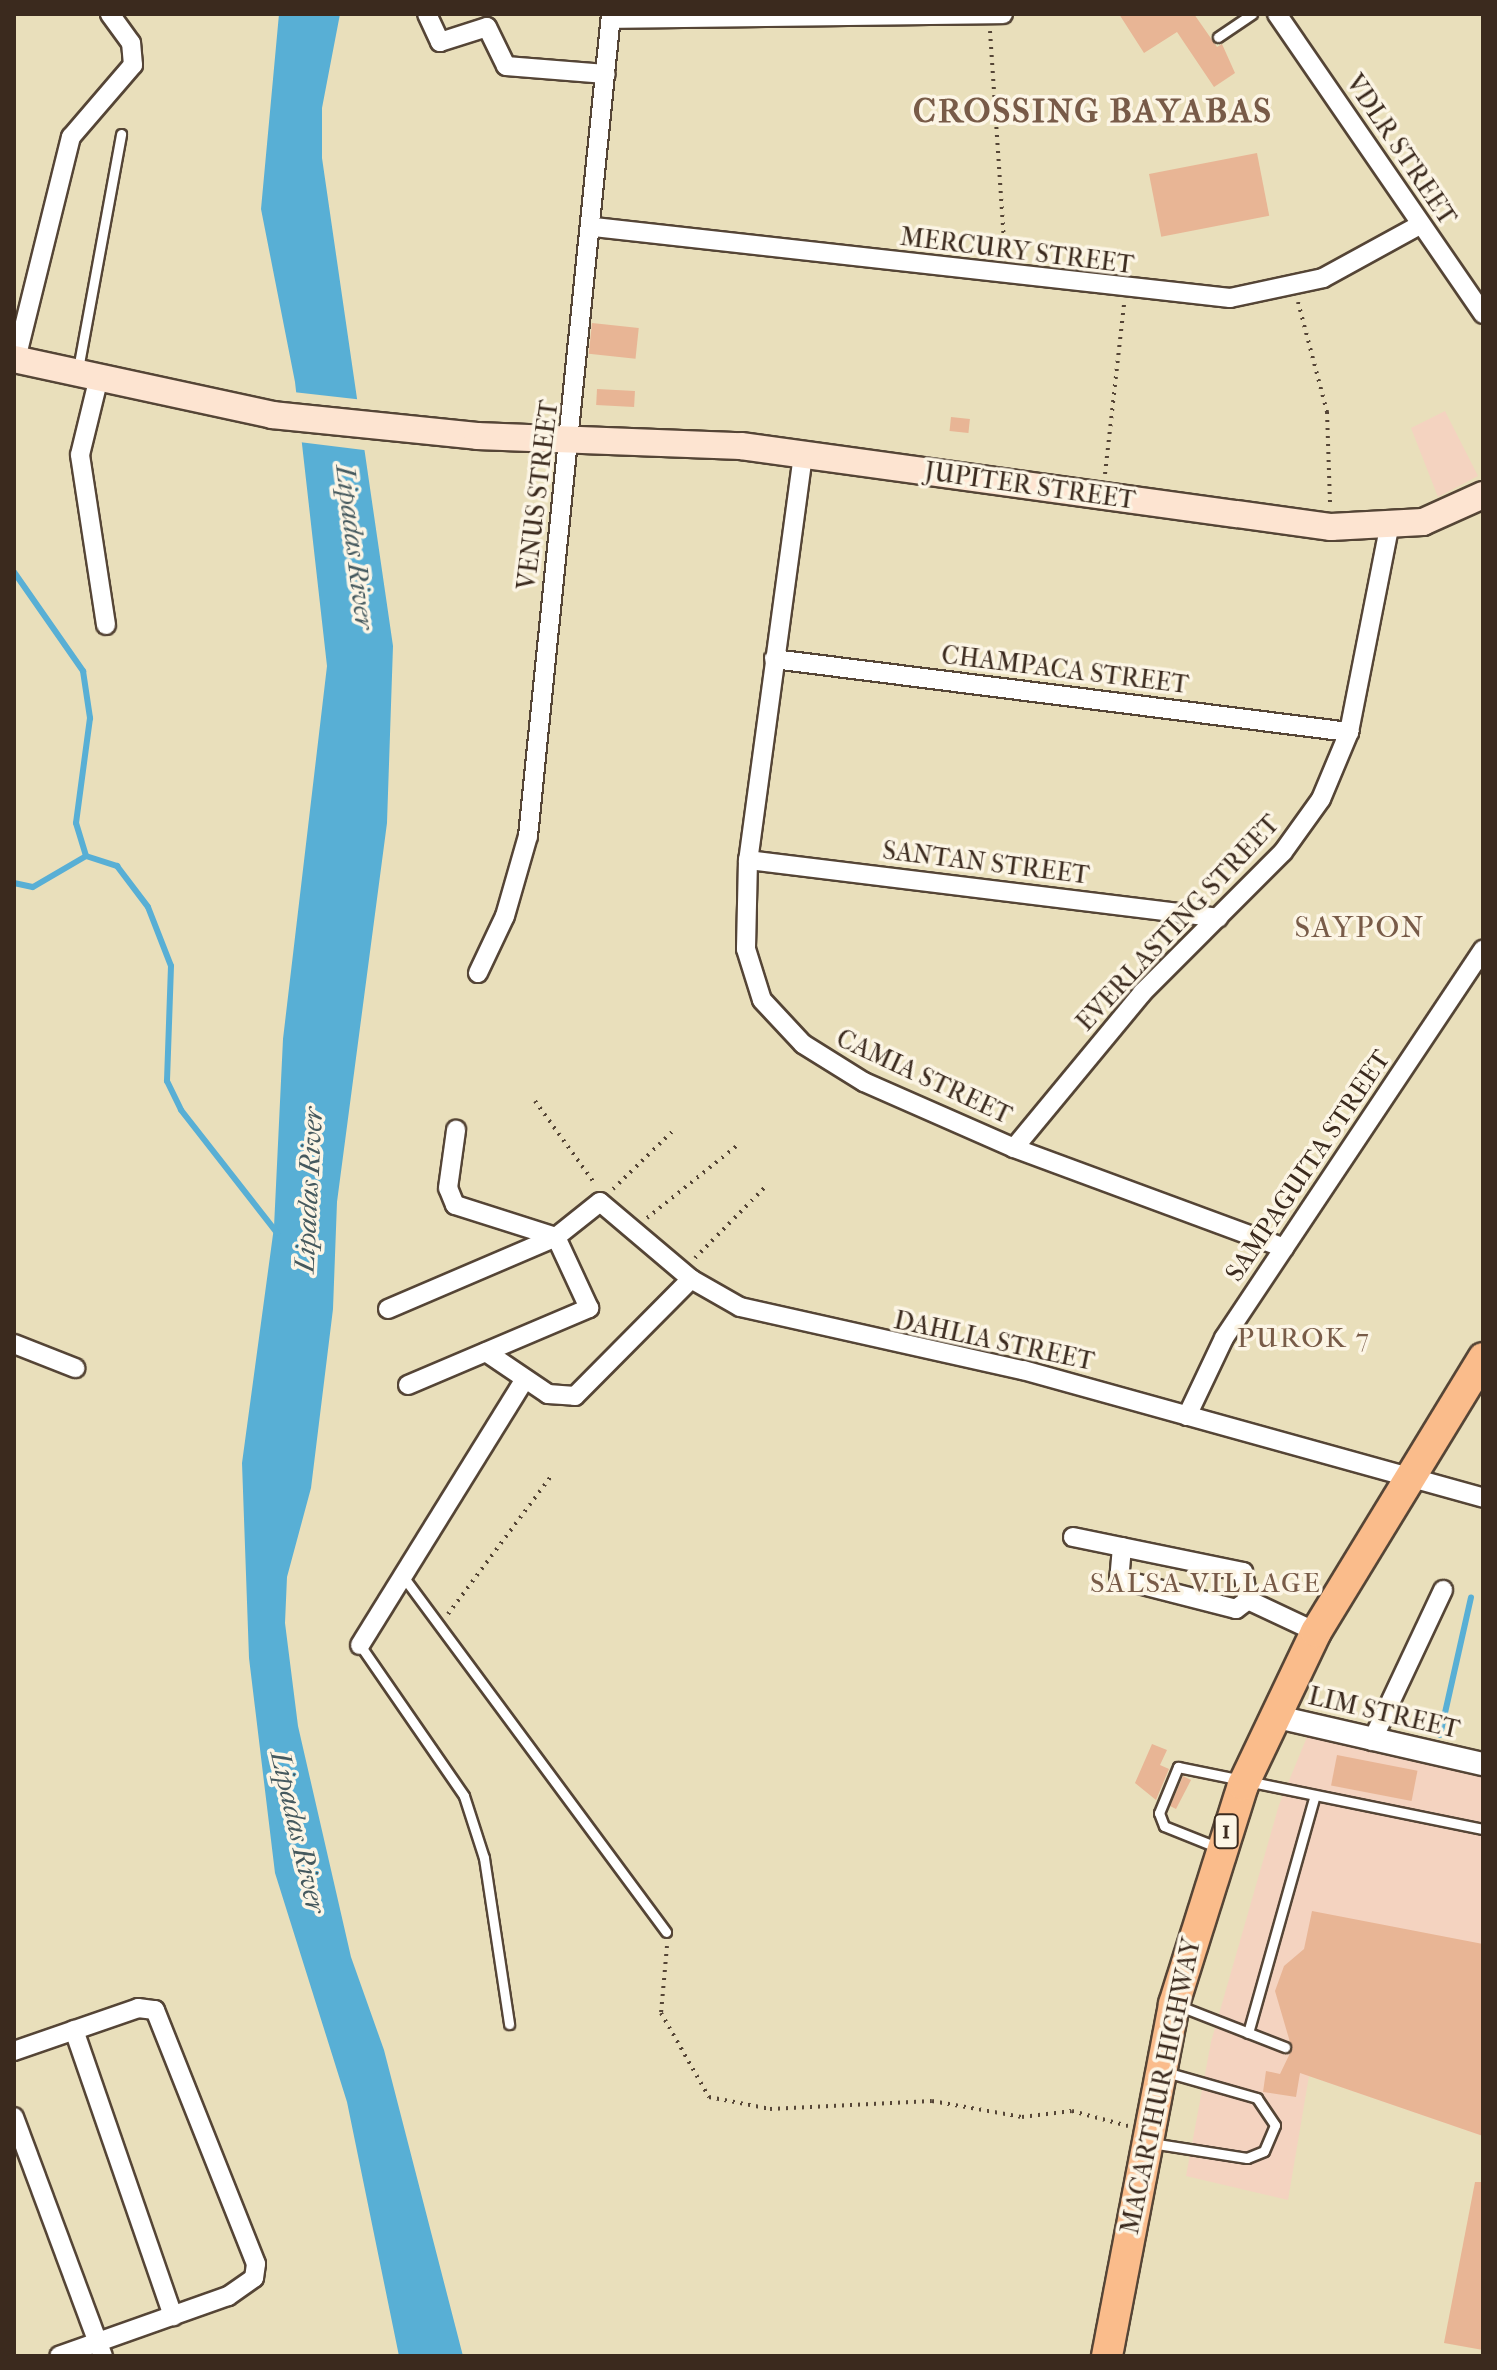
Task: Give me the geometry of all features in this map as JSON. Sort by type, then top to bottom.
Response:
[{"type":"highway","name":"MACARTHUR HIGHWAY","points":[[1107,2356],[1174,2004],[1220,1848],[1243,1785],[1273,1716],[1316,1632],[1404,1479],[1483,1358]]},
{"type":"main road","name":"JUPITER STREET","points":[[15,359],[272,415],[423,432],[571,438],[803,455],[1331,527],[1389,528],[1483,495]]},
{"type":"street","points":[[15,359],[71,137],[133,65],[131,43],[110,14]]},
{"type":"street","points":[[427,14],[440,42],[487,27],[506,66],[606,74]]},
{"type":"street","name":"VDLR STREET","points":[[1277,14],[1483,314]]},
{"type":"street","points":[[611,16],[996,15]]},
{"type":"street","name":"VENUS STREET","points":[[478,973],[514,892],[528,836],[594,227],[611,16]]},
{"type":"street","name":"MERCURY STREET","points":[[594,227],[1126,290],[1230,298],[1293,288],[1354,265],[1420,225]]},
{"type":"street","points":[[88,375],[80,455],[106,625]]},
{"type":"street","name":"CAMIA STREET","points":[[803,455],[748,860],[751,976],[780,1024],[827,1062],[1014,1148],[1284,1248]]},
{"type":"street","name":"EVERLASTING STREET","points":[[1014,1148],[1142,993],[1302,828],[1349,732],[1389,528]]},
{"type":"street","name":"CHAMPACA STREET","points":[[774,659],[1349,732]]},
{"type":"street","name":"SANTAN STREET","points":[[748,860],[1218,918]]},
{"type":"street","name":"SAMPAGUITA STREET","points":[[1187,1416],[1224,1338],[1483,950]]},
{"type":"street","points":[[408,1385],[589,1308],[556,1237],[455,1205],[448,1188],[456,1130]]},
{"type":"street","points":[[388,1309],[556,1237],[600,1202]]},
{"type":"street","name":"DAHLIA STREET","points":[[600,1202],[717,1298],[771,1316],[1023,1370],[1404,1479],[1483,1498]]},
{"type":"street","points":[[486,1352],[524,1380],[561,1398],[588,1390],[687,1275]]},
{"type":"street","points":[[14,1344],[75,1368]]},
{"type":"street","points":[[360,1645],[524,1380]]},
{"type":"street","points":[[1073,1537],[1243,1572],[1248,1600]]},
{"type":"street","points":[[1122,1547],[1119,1579],[1236,1609],[1248,1600]]},
{"type":"street","points":[[1372,1741],[1443,1590]]},
{"type":"street","points":[[1248,1600],[1316,1632]]},
{"type":"street","name":"LIM STREET","points":[[1273,1716],[1483,1764]]},
{"type":"street","points":[[14,2051],[138,2008],[155,2010],[253,2250],[254,2278],[244,2289],[100,2349],[59,2356]]},
{"type":"street","points":[[74,2030],[173,2316]]},
{"type":"street","points":[[14,2117],[100,2349]]},
{"type":"lane","points":[[1218,37],[1252,14]]},
{"type":"lane","points":[[88,375],[121,134]]},
{"type":"lane","points":[[402,1575],[666,1932]]},
{"type":"lane","points":[[360,1645],[464,1796],[484,1858],[509,2024]]},
{"type":"lane","points":[[1220,1848],[1164,1826],[1159,1813],[1178,1767],[1190,1764],[1243,1785],[1483,1829]]},
{"type":"lane","points":[[1248,2033],[1314,1798]]},
{"type":"lane","points":[[1174,2004],[1285,2047]]},
{"type":"lane","points":[[1149,2137],[1247,2158],[1264,2151],[1275,2125],[1257,2098],[1161,2071]]},
{"type":"path","points":[[996,15],[1006,276]]},
{"type":"path","points":[[1293,288],[1327,412],[1331,527]]},
{"type":"path","points":[[1103,496],[1126,290]]},
{"type":"path","points":[[535,1101],[600,1202],[675,1129]]},
{"type":"path","points":[[633,1229],[739,1144]]},
{"type":"path","points":[[687,1275],[766,1186]]},
{"type":"path","points":[[440,1626],[552,1475]]},
{"type":"path","points":[[666,1932],[661,2013],[709,2097],[770,2109],[932,2101],[1022,2117],[1072,2111],[1149,2137]]},
{"type":"shaded area","points":[[1445,411],[1478,476],[1438,497],[1411,428]]},
{"type":"shaded area","points":[[1307,1737],[1483,1776],[1483,2136],[1309,2076],[1288,2200],[1186,2176],[1211,2042],[1279,1805]]},
{"type":"water","name":"Lipadas River","points":[[279,14],[340,14],[322,108],[322,158],[393,646],[387,823],[337,1202],[333,1309],[311,1488],[287,1577],[285,1623],[298,1726],[351,1957],[384,2050],[463,2356],[399,2356],[347,2102],[275,1873],[249,1658],[242,1463],[274,1227],[283,1039],[327,666],[295,382],[261,209]]},
{"type":"pier","points":[[293,392],[364,400],[372,451],[299,442]]},
{"type":"building","points":[[1119,14],[1194,14],[1217,47],[1222,44],[1235,73],[1214,87],[1177,32],[1144,53]]},
{"type":"building","points":[[1257,153],[1269,216],[1161,237],[1149,174]]},
{"type":"building","points":[[592,323],[639,328],[636,359],[589,354]]},
{"type":"building","points":[[597,389],[635,391],[634,407],[596,405]]},
{"type":"building","points":[[951,417],[970,419],[968,433],[950,431]]},
{"type":"building","points":[[1152,1744],[1167,1750],[1160,1765],[1169,1769],[1156,1800],[1135,1783]]},
{"type":"building","points":[[1337,1755],[1417,1771],[1412,1801],[1331,1785]]},
{"type":"building","points":[[1183,1776],[1191,1780],[1176,1809],[1170,1806]]},
{"type":"building","points":[[1312,1911],[1483,1944],[1483,2136],[1300,2073],[1296,2097],[1263,2092],[1266,2071],[1280,2074],[1292,2049],[1275,1991],[1284,1966],[1304,1949]]},
{"type":"building","points":[[1475,2182],[1483,2182],[1483,2350],[1444,2343]]},
{"type":"waterway","points":[[14,572],[83,671],[90,718],[76,823],[86,856]]},
{"type":"waterway","name":"Lipadas River","points":[[14,883],[33,887],[86,856],[117,866],[148,907],[171,966],[167,1081],[181,1110],[277,1233]]},
{"type":"waterway","points":[[1440,1735],[1471,1597]]},
{"type":"district","name":"CROSSING BAYABAS","points":[[1093,112]]},
{"type":"district","name":"SAYPON","points":[[1360,928]]},
{"type":"district","name":"PUROK 7","points":[[1304,1338]]},
{"type":"district","name":"SALSA VILLAGE","points":[[1206,1583]]}]
